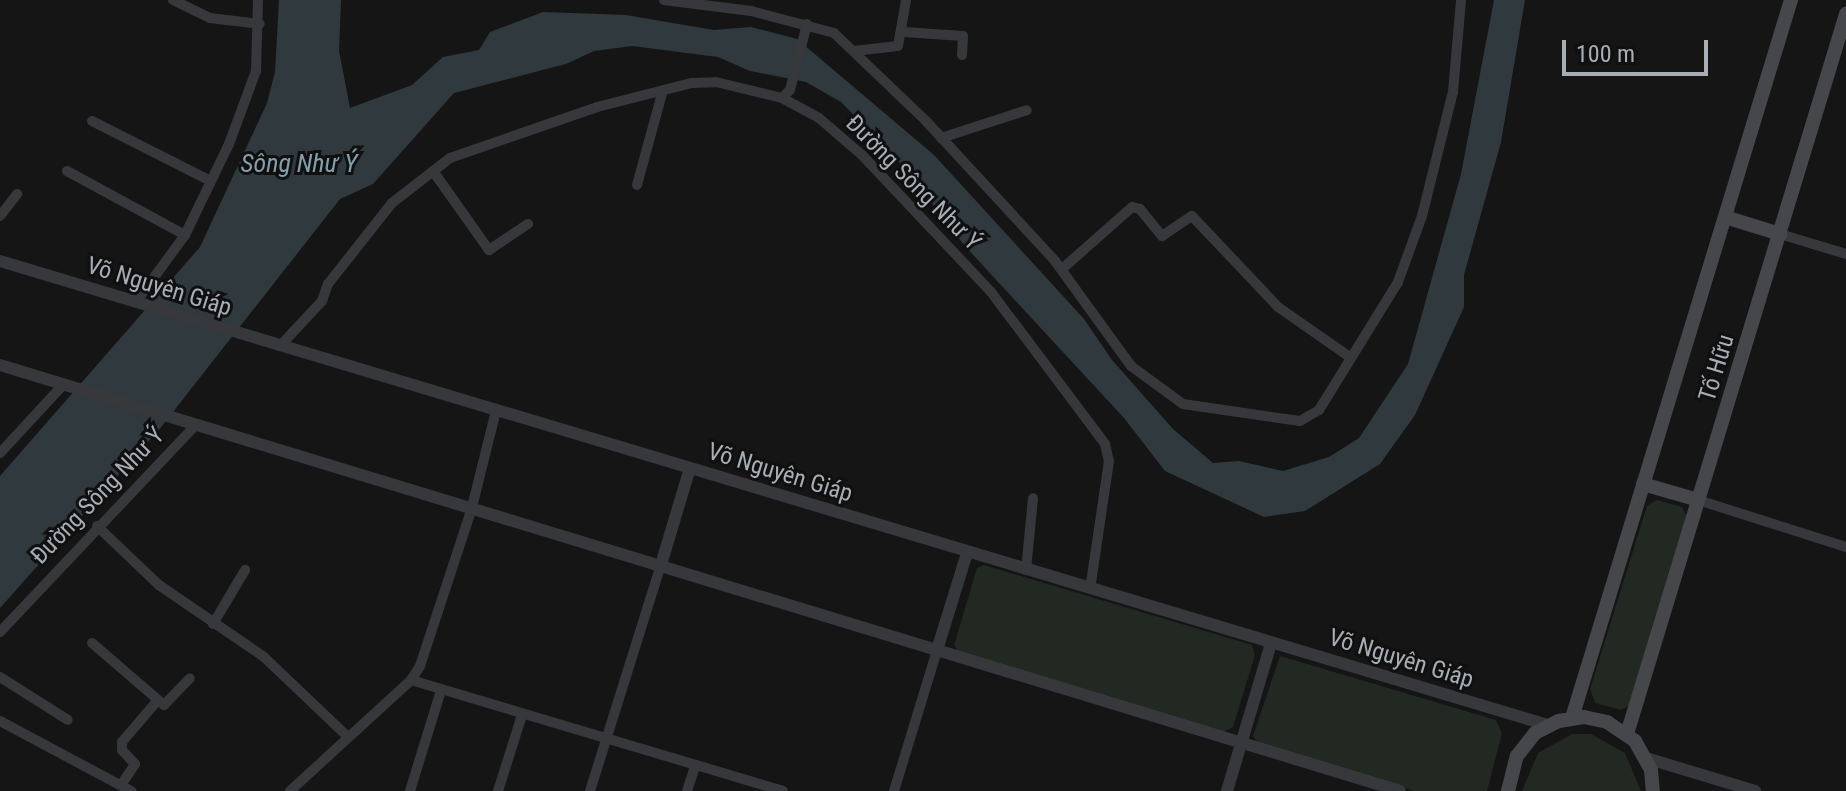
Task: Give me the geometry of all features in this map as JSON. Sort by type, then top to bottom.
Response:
[{"type":"main road","name":"Tố Hữu","points":[[1572,718],[1788,1]]},
{"type":"main road","name":"Tố Hữu","points":[[1627,734],[1846,16]]},
{"type":"main road","points":[[1725,217],[1780,234]]},
{"type":"main road","points":[[1643,484],[1698,500]]},
{"type":"main road","points":[[1508,791],[1517,756],[1548,725],[1572,718],[1607,722],[1627,734],[1646,758],[1653,791]]},
{"type":"street","points":[[173,0],[210,18],[260,24]]},
{"type":"street","points":[[139,303],[185,235],[211,181],[256,71],[260,24],[258,0]]},
{"type":"street","points":[[664,0],[834,33],[941,138],[1062,269],[1122,356],[1183,404],[1300,421],[1319,410],[1390,302],[1422,216],[1453,92],[1461,0]]},
{"type":"street","points":[[854,51],[898,46],[904,32],[906,0]]},
{"type":"street","points":[[786,94],[807,29]]},
{"type":"street","points":[[904,32],[963,36],[962,55]]},
{"type":"street","name":"Đường Sông Như Ý","points":[[280,346],[322,301],[328,284],[392,203],[433,171],[474,147],[663,90],[716,82],[786,94],[862,155],[991,292],[1105,444],[1109,461],[1090,589]]},
{"type":"street","points":[[637,185],[663,90]]},
{"type":"street","points":[[941,138],[1027,110]]},
{"type":"street","points":[[92,121],[211,181]]},
{"type":"street","points":[[67,171],[185,235]]},
{"type":"street","points":[[433,171],[489,250],[528,224]]},
{"type":"street","points":[[0,216],[17,194]]},
{"type":"street","points":[[1062,269],[1132,207],[1140,209],[1162,236],[1191,215],[1278,307],[1351,358]]},
{"type":"street","points":[[1780,234],[1846,254]]},
{"type":"street","name":"Võ Nguyên Giáp","points":[[0,261],[1548,725]]},
{"type":"street","points":[[0,365],[471,511],[1400,791]]},
{"type":"street","points":[[0,453],[68,386]]},
{"type":"street","points":[[290,791],[411,680],[434,630],[471,511],[496,411]]},
{"type":"street","name":"Đường Sông Như Ý","points":[[0,632],[191,424]]},
{"type":"street","points":[[590,791],[690,468]]},
{"type":"street","points":[[1026,570],[1033,498]]},
{"type":"street","points":[[1698,500],[1846,547]]},
{"type":"street","points":[[97,526],[159,585],[264,657],[348,737]]},
{"type":"street","points":[[894,791],[967,553]]},
{"type":"street","points":[[213,624],[245,570]]},
{"type":"street","points":[[92,643],[157,701],[171,703],[190,678]]},
{"type":"street","points":[[1227,791],[1271,643]]},
{"type":"street","points":[[0,677],[68,720]]},
{"type":"street","points":[[411,680],[783,791]]},
{"type":"street","points":[[410,791],[441,690]]},
{"type":"street","points":[[0,721],[126,788],[135,764],[122,750],[122,742],[157,701]]},
{"type":"street","points":[[498,791],[522,715]]},
{"type":"street","points":[[1646,758],[1755,791]]},
{"type":"street","points":[[687,791],[695,767]]},
{"type":"shaded area","points":[[1657,500],[1682,507],[1687,517],[1631,704],[1621,710],[1595,703],[1590,689],[1647,506]]},
{"type":"shaded area","points":[[984,565],[1252,645],[1255,655],[1233,727],[1223,732],[959,653],[954,645],[977,568]]},
{"type":"shaded area","points":[[1280,656],[1496,720],[1502,733],[1487,791],[1414,791],[1259,744],[1253,736]]},
{"type":"shaded area","points":[[1572,734],[1591,734],[1625,753],[1641,791],[1522,791],[1538,753]]},
{"type":"water","name":"Sông Như Ý","points":[[279,0],[341,0],[339,51],[350,108],[412,85],[443,57],[479,50],[490,32],[543,12],[626,15],[714,30],[751,27],[797,39],[934,155],[1084,319],[1112,360],[1173,429],[1213,463],[1239,461],[1283,471],[1329,457],[1359,438],[1408,364],[1461,174],[1494,0],[1525,0],[1501,142],[1464,275],[1464,307],[1415,415],[1380,464],[1305,511],[1264,517],[1165,471],[1124,418],[964,245],[903,166],[841,102],[806,82],[750,71],[718,57],[632,46],[594,51],[566,64],[454,93],[373,184],[340,199],[162,426],[0,608],[0,476],[200,247],[267,103],[275,72]]}]
